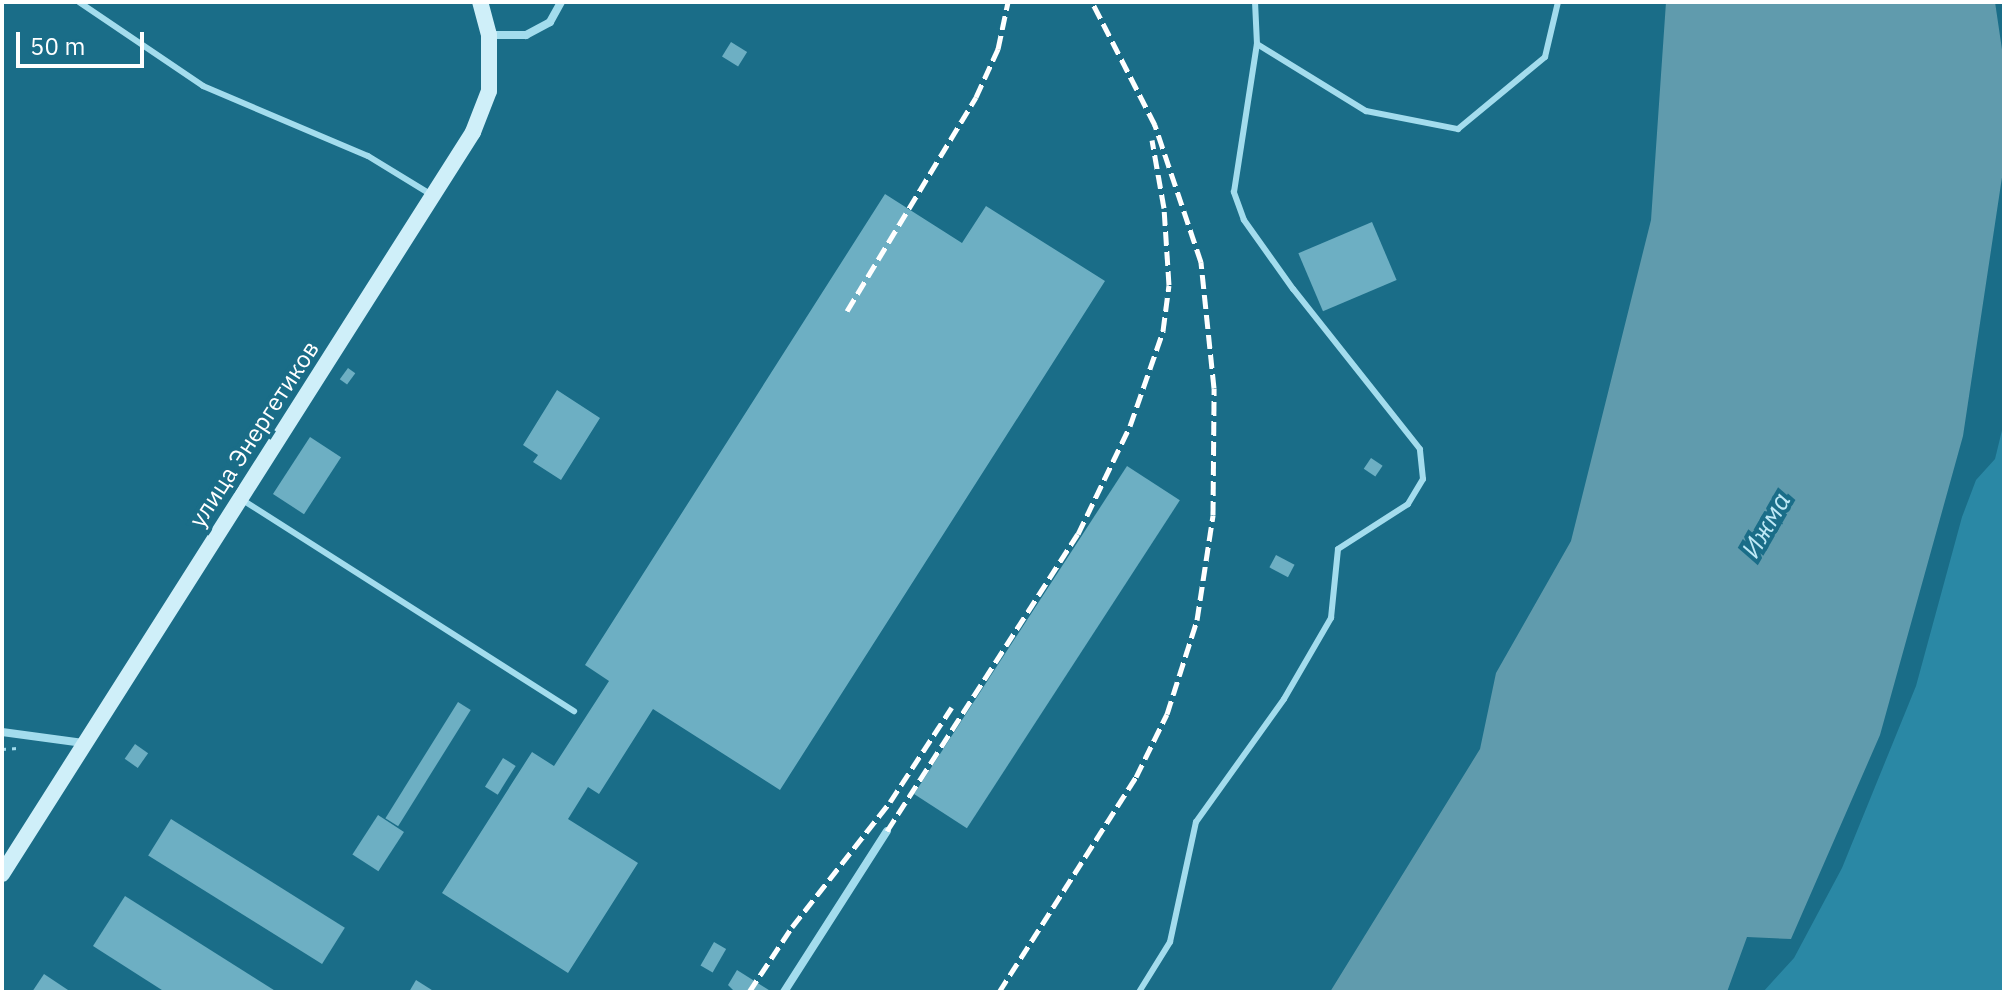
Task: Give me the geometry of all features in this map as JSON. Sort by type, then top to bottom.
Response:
[{"type":"main road","name":"улица Энергетиков","points":[[2,874],[473,132],[489,91],[489,35],[480,2]]},
{"type":"street","points":[[489,35],[526,35],[550,22],[561,2]]},
{"type":"street","points":[[2,732],[84,743]]},
{"type":"street","points":[[784,992],[887,831]]},
{"type":"lane","points":[[79,2],[203,86],[368,156],[435,196]]},
{"type":"lane","points":[[1139,992],[1170,942],[1196,822],[1284,699],[1331,618],[1338,549],[1408,504],[1423,479],[1420,449],[1244,220],[1234,192],[1257,44],[1255,2]]},
{"type":"lane","points":[[1257,44],[1366,111],[1458,129],[1545,57],[1558,2]]},
{"type":"lane","points":[[241,499],[574,711]]},
{"type":"shaded area","points":[[2004,422],[2004,992],[1763,992],[1794,958],[1842,868],[1916,686],[1962,517],[1976,480],[1995,459]]},
{"type":"water","name":"Ижма","points":[[1666,2],[1995,2],[2004,63],[2004,164],[1963,436],[1880,735],[1791,939],[1747,937],[1727,992],[1330,992],[1480,749],[1496,673],[1571,541],[1651,220]]},
{"type":"building","points":[[731,42],[747,52],[738,66],[722,56]]},
{"type":"building","points":[[885,194],[962,243],[986,206],[1105,281],[780,790],[653,709],[599,794],[588,787],[568,819],[638,863],[568,973],[442,893],[532,752],[554,766],[609,681],[585,665]]},
{"type":"building","points":[[1372,222],[1397,280],[1323,311],[1298,253]]},
{"type":"building","points":[[348,368],[355,373],[347,385],[340,379]]},
{"type":"building","points":[[557,390],[600,418],[561,480],[533,462],[538,455],[523,445]]},
{"type":"building","points":[[310,437],[341,457],[304,514],[273,494]]},
{"type":"building","points":[[1371,458],[1383,466],[1375,477],[1364,469]]},
{"type":"building","points":[[1127,466],[1180,500],[967,828],[914,794]]},
{"type":"building","points":[[1276,555],[1295,565],[1288,577],[1269,567]]},
{"type":"building","points":[[458,702],[471,710],[398,826],[385,818]]},
{"type":"building","points":[[135,744],[148,753],[138,768],[125,759]]},
{"type":"building","points":[[503,758],[516,766],[498,795],[485,787]]},
{"type":"building","points":[[378,815],[404,832],[378,871],[352,854]]},
{"type":"building","points":[[171,819],[345,928],[322,964],[148,855]]},
{"type":"building","points":[[125,896],[277,992],[165,992],[93,946]]},
{"type":"building","points":[[714,942],[726,949],[713,972],[700,965]]},
{"type":"building","points":[[737,970],[772,992],[735,992],[728,985]]},
{"type":"building","points":[[44,974],[71,992],[32,992]]},
{"type":"building","points":[[416,980],[435,992],[409,992]]},
{"type":"railway","points":[[847,311],[976,97],[998,49],[1008,2]]},
{"type":"railway","points":[[999,992],[1136,777],[1167,714],[1197,620],[1213,515],[1214,388],[1201,262],[1155,125],[1092,2]]},
{"type":"railway","points":[[887,831],[1078,534],[1130,426],[1163,331],[1169,285],[1164,208],[1152,140]]},
{"type":"railway","points":[[749,992],[792,927],[890,802],[952,707]]}]
